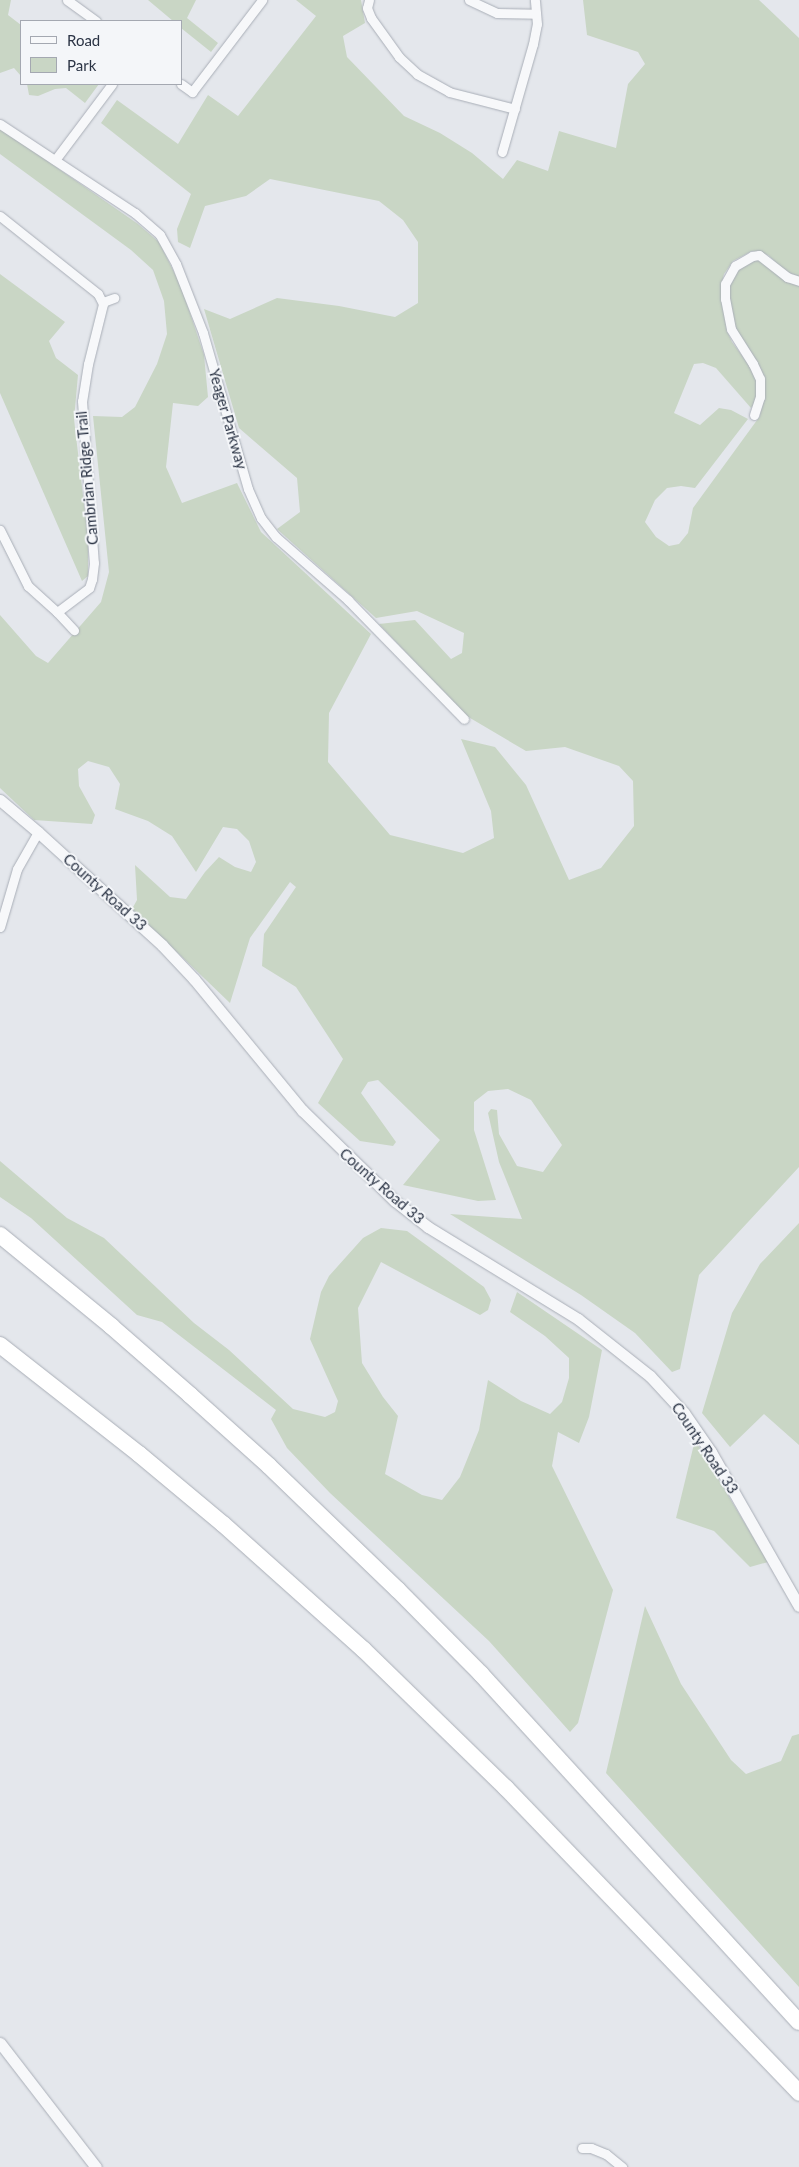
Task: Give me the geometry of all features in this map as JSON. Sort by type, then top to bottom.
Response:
[{"type":"highway","points":[[0,1235],[190,1394],[269,1466],[398,1590],[487,1682],[799,2022]]},
{"type":"highway","points":[[0,1345],[62,1392],[200,1505],[364,1650],[506,1788],[799,2093]]},
{"type":"street","points":[[67,0],[95,20]]},
{"type":"street","points":[[182,85],[192,92],[262,0]]},
{"type":"street","points":[[369,0],[367,8],[371,18],[399,57],[418,74],[449,92],[514,109]]},
{"type":"street","points":[[469,0],[497,13],[536,14]]},
{"type":"street","points":[[502,152],[533,44],[537,24],[535,0]]},
{"type":"street","points":[[55,160],[111,85]]},
{"type":"street","name":"Yeager Parkway","points":[[0,124],[150,224],[166,246],[184,282],[210,354],[248,489],[267,527],[348,600],[464,720]]},
{"type":"street","points":[[0,216],[98,294],[102,302],[114,298]]},
{"type":"street","points":[[754,415],[760,397],[760,379],[731,329],[725,298],[725,284],[728,276],[740,262],[759,255],[787,277],[799,281]]},
{"type":"street","name":"Cambrian Ridge Trail","points":[[57,612],[84,593],[92,579],[94,563],[81,414],[84,383],[102,302]]},
{"type":"street","points":[[0,530],[28,586],[74,630]]},
{"type":"street","name":"County Road 33","points":[[0,800],[162,945],[194,979],[302,1110],[396,1202],[435,1231],[521,1282],[583,1323],[650,1376],[684,1413],[711,1452],[799,1606]]},
{"type":"street","points":[[0,927],[17,869],[38,832]]},
{"type":"street","points":[[0,2043],[96,2167]]},
{"type":"street","points":[[582,2148],[591,2148],[606,2154],[622,2167]]},
{"type":"green space","points":[[0,0],[11,0],[8,15],[20,24],[20,75],[14,68],[0,73]]},
{"type":"green space","points":[[148,0],[196,0],[187,18],[218,43],[211,52],[182,29],[182,20],[172,20]]},
{"type":"green space","points":[[296,0],[361,0],[365,23],[343,36],[347,57],[404,116],[440,133],[472,153],[503,179],[517,160],[548,171],[559,131],[616,148],[628,84],[645,64],[638,52],[587,35],[583,0],[759,0],[799,38],[799,277],[785,271],[768,255],[752,251],[733,261],[724,274],[721,286],[727,331],[732,342],[752,369],[757,382],[756,401],[751,408],[716,368],[703,363],[694,364],[674,413],[700,425],[719,408],[731,410],[748,419],[695,488],[681,486],[667,488],[655,500],[645,522],[656,537],[669,546],[679,544],[688,533],[693,508],[760,416],[764,378],[757,361],[740,341],[734,329],[726,287],[734,271],[758,258],[799,285],[799,1167],[699,1275],[680,1369],[672,1372],[635,1333],[581,1295],[450,1214],[522,1219],[499,1162],[488,1113],[491,1109],[497,1110],[499,1134],[517,1166],[543,1172],[562,1145],[531,1100],[508,1089],[488,1091],[474,1102],[474,1130],[496,1200],[478,1201],[403,1185],[440,1140],[378,1080],[368,1082],[361,1093],[396,1142],[393,1146],[360,1141],[318,1103],[343,1059],[296,987],[262,966],[264,934],[296,887],[290,882],[250,938],[230,1003],[132,909],[137,900],[135,865],[170,897],[186,899],[205,872],[219,857],[235,867],[251,872],[256,862],[249,841],[237,829],[223,827],[196,872],[172,836],[148,821],[115,809],[120,784],[109,767],[88,761],[78,769],[79,786],[95,815],[92,824],[34,820],[0,788],[0,615],[36,656],[48,663],[101,602],[109,572],[93,416],[122,417],[135,407],[157,364],[167,334],[164,301],[153,270],[131,250],[0,154],[0,128],[138,224],[159,242],[181,286],[204,355],[208,397],[198,406],[173,403],[166,467],[182,503],[237,483],[261,532],[371,634],[329,713],[328,762],[390,835],[463,853],[494,838],[491,811],[461,739],[495,747],[526,785],[569,880],[601,868],[634,826],[633,781],[619,766],[565,747],[526,751],[465,715],[379,624],[415,620],[451,659],[462,653],[464,633],[417,611],[376,618],[277,529],[300,512],[297,478],[239,428],[204,309],[230,319],[277,298],[339,306],[395,317],[418,303],[418,242],[403,220],[379,201],[270,179],[246,196],[205,206],[190,248],[178,242],[177,229],[191,194],[101,123],[117,100],[178,144],[208,95],[238,116],[316,16]]},
{"type":"green space","points":[[27,85],[98,85],[85,103],[66,88],[55,89],[38,96],[29,95]]},
{"type":"green space","points":[[0,274],[65,322],[49,341],[56,358],[78,375],[74,419],[88,538],[88,576],[82,581],[0,393]]},
{"type":"green space","points":[[0,1161],[67,1218],[104,1238],[194,1323],[229,1350],[293,1409],[325,1417],[335,1412],[338,1401],[310,1339],[321,1292],[329,1276],[363,1238],[381,1228],[407,1231],[484,1287],[491,1300],[488,1310],[480,1315],[381,1262],[358,1308],[362,1363],[383,1397],[398,1416],[385,1474],[422,1495],[442,1500],[460,1477],[479,1430],[488,1380],[521,1401],[550,1414],[562,1402],[569,1378],[569,1358],[545,1336],[510,1312],[517,1292],[602,1350],[589,1417],[579,1443],[558,1432],[552,1466],[613,1590],[578,1723],[570,1732],[489,1641],[330,1493],[287,1448],[271,1419],[276,1410],[162,1322],[137,1315],[31,1218],[0,1197]]},
{"type":"green space","points":[[799,1223],[799,1445],[764,1414],[730,1447],[702,1413],[732,1313],[760,1264]]},
{"type":"green space","points":[[695,1440],[768,1562],[750,1567],[714,1531],[676,1518]]},
{"type":"green space","points":[[645,1606],[681,1684],[731,1760],[746,1774],[781,1761],[792,1736],[799,1734],[799,1987],[606,1773]]}]
